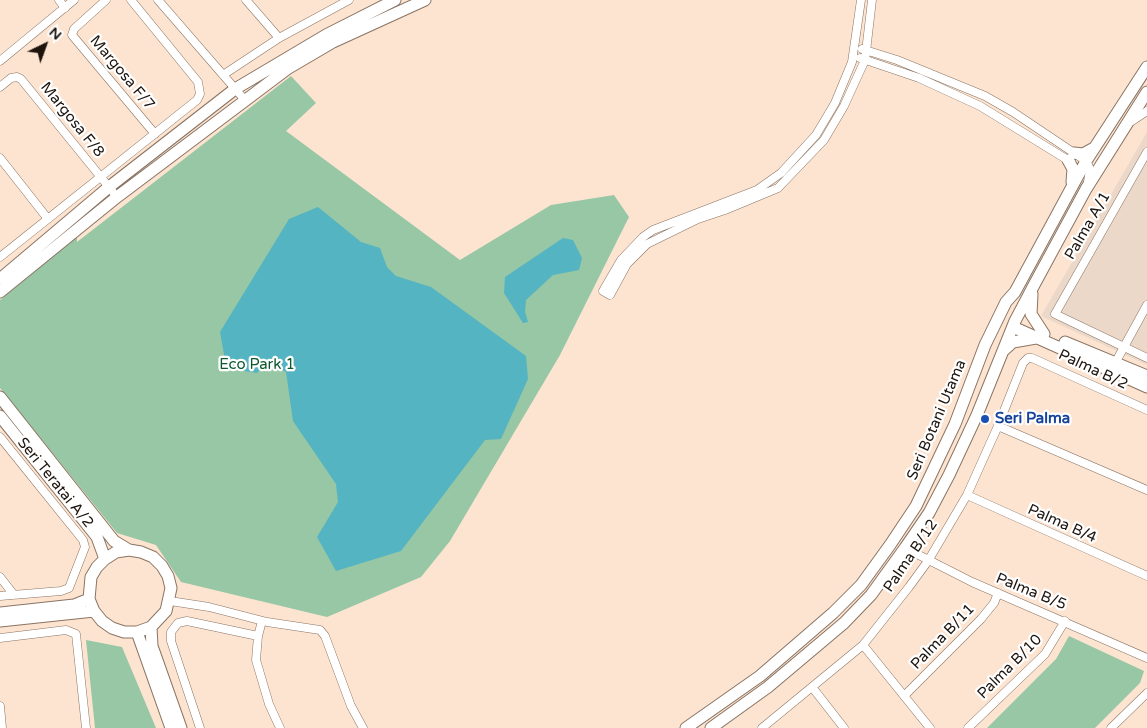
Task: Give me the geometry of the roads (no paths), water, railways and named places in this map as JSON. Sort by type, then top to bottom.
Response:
[{"type":"street","points":[[59,0],[66,8]]},
{"type":"street","points":[[1,56],[74,0]]},
{"type":"street","name":"Margosa F/7","points":[[106,0],[74,29],[72,35],[155,134]]},
{"type":"street","points":[[0,257],[197,100],[200,94],[198,82],[131,0]]},
{"type":"street","points":[[158,0],[244,98]]},
{"type":"street","points":[[246,0],[279,38]]},
{"type":"street","points":[[223,75],[339,2],[349,0]]},
{"type":"street","points":[[0,292],[4,276],[109,187],[235,89],[326,35],[395,0]]},
{"type":"street","points":[[4,276],[116,197],[244,98],[287,68],[333,42],[423,0]]},
{"type":"street","points":[[862,0],[856,48],[835,103],[816,135],[772,181],[736,200],[694,214],[643,237],[621,260],[602,291],[611,294],[627,264],[657,237],[778,188],[792,175],[824,140],[844,106],[865,60],[872,0]]},
{"type":"street","points":[[856,48],[897,60],[985,96],[1086,166],[1104,162]]},
{"type":"street","points":[[853,56],[893,69],[980,106],[1071,156],[1083,154],[1094,148]]},
{"type":"street","points":[[893,69],[897,60]]},
{"type":"street","name":"Seri Botani Utama","points":[[686,728],[774,665],[833,613],[861,585],[916,506],[954,424],[985,345],[1006,302],[1015,292],[1072,184],[1086,166],[1094,148],[1147,67]]},
{"type":"street","name":"Margosa F/8","points":[[0,87],[11,78],[16,77],[21,80],[116,197]]},
{"type":"street","name":"Seri Botani Utama","points":[[711,728],[768,687],[844,623],[871,595],[929,513],[977,415],[1012,323],[1086,189],[1147,92]]},
{"type":"street","points":[[980,106],[985,96]]},
{"type":"street","points":[[1122,131],[1133,120],[1147,111]]},
{"type":"street","name":"Palma A/1","points":[[1123,347],[1054,314],[1147,152]]},
{"type":"street","points":[[1071,156],[1073,169],[1072,184]]},
{"type":"street","points":[[0,158],[48,219]]},
{"type":"street","points":[[1086,166],[1086,189]]},
{"type":"street","points":[[785,169],[792,175]]},
{"type":"street","points":[[772,181],[778,188]]},
{"type":"street","points":[[1034,285],[1031,314],[1041,336]]},
{"type":"street","points":[[1015,292],[1009,314],[1012,323],[1114,366],[1147,376]]},
{"type":"street","points":[[1114,366],[1147,305]]},
{"type":"street","points":[[985,345],[992,343],[1000,330],[1012,323]]},
{"type":"street","points":[[1002,351],[1013,342],[1041,336]]},
{"type":"street","points":[[1123,347],[1147,358]]},
{"type":"street","name":"Palma B/2","points":[[1028,358],[1032,358],[1147,410]]},
{"type":"street","name":"Palma B/12","points":[[762,728],[863,645],[928,561],[966,495],[998,426],[1023,363],[1028,358]]},
{"type":"street","points":[[1114,366],[1147,387]]},
{"type":"street","points":[[0,397],[103,529],[114,541],[129,550]]},
{"type":"street","points":[[0,416],[97,537],[105,558]]},
{"type":"street","points":[[998,426],[1147,490]]},
{"type":"street","name":"Seri Teratai A/2","points":[[0,438],[83,540],[85,547],[68,588],[61,591],[14,595]]},
{"type":"street","name":"Palma B/4","points":[[966,495],[1146,574]]},
{"type":"street","name":"Palma B/5","points":[[905,548],[928,561],[998,593],[1147,658]]},
{"type":"street","points":[[129,550],[142,552],[153,557],[162,566],[168,576],[171,588],[170,601],[163,616],[151,627],[137,632],[124,632],[112,628],[102,621],[94,611],[90,599],[91,577],[105,558],[116,552],[129,550]]},
{"type":"street","points":[[0,577],[14,595]]},
{"type":"street","name":"Palma B/11","points":[[904,696],[981,620],[994,603],[998,593]]},
{"type":"street","points":[[0,596],[14,595]]},
{"type":"street","points":[[0,613],[74,605],[90,599]]},
{"type":"street","points":[[170,601],[262,621],[320,630],[326,639],[351,706],[363,728]]},
{"type":"street","points":[[0,621],[94,611]]},
{"type":"street","points":[[200,728],[171,641],[171,632],[178,623],[187,621],[258,636]]},
{"type":"street","points":[[262,621],[258,636],[256,660],[269,704],[280,728]]},
{"type":"street","name":"Palma B/10","points":[[968,728],[1045,654],[1065,621]]},
{"type":"street","points":[[151,627],[152,646],[181,728]]},
{"type":"street","points":[[0,638],[66,630],[73,632],[77,638],[86,728]]},
{"type":"street","points":[[137,632],[171,728]]},
{"type":"street","points":[[863,645],[930,728]]},
{"type":"street","points":[[812,687],[844,728]]},
{"type":"street","points":[[1111,728],[1147,693]]},
{"type":"street","points":[[0,706],[2,728]]},
{"type":"water","points":[[318,207],[361,242],[380,248],[387,267],[396,276],[431,287],[526,356],[528,379],[501,439],[485,440],[401,551],[336,571],[317,537],[338,502],[336,484],[293,421],[286,372],[266,362],[257,373],[238,370],[225,360],[220,332],[289,219]]},
{"type":"water","points":[[563,238],[573,240],[582,258],[579,270],[553,275],[526,300],[525,312],[528,322],[523,323],[504,293],[505,277]]},
{"type":"place","name":"Seri Palma","points":[[985,419]]},
{"type":"park label","name":"Eco Park 1","points":[[257,365]]}]
